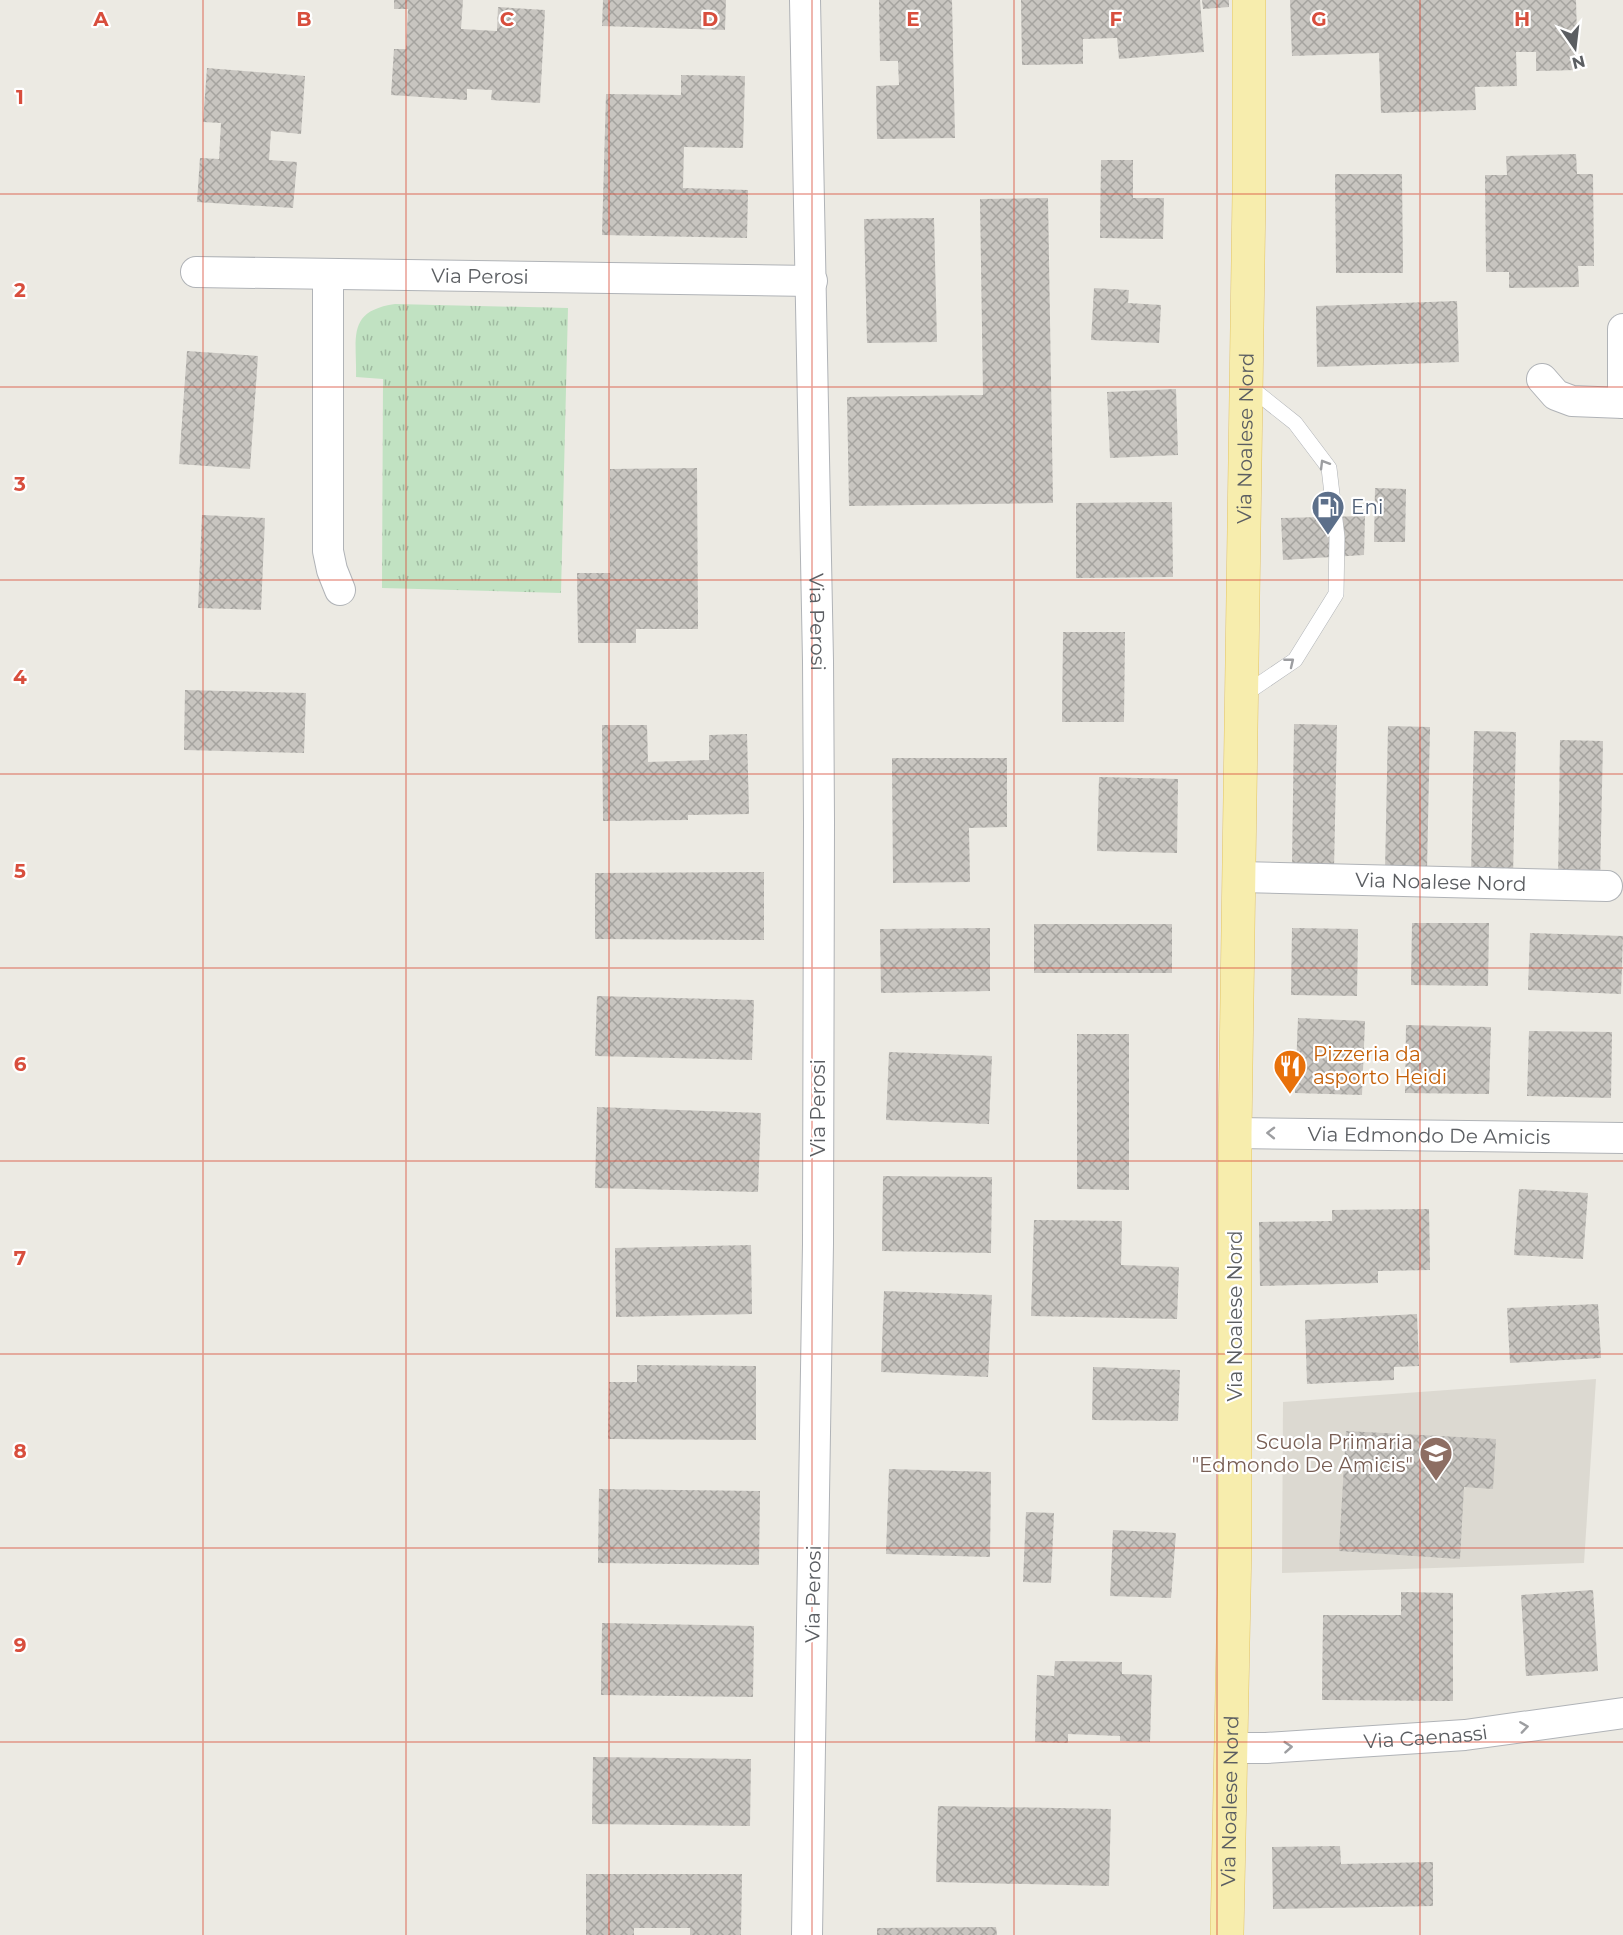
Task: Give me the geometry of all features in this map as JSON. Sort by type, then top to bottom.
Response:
[{"type":"main road","name":"Via Noalese Nord","points":[[1227,1935],[1235,1545],[1235,1133],[1249,194],[1249,0]]},
{"type":"street","name":"Via Perosi","points":[[805,0],[818,661],[818,1244],[807,1935]]},
{"type":"street","name":"Via Perosi","points":[[196,272],[812,281]]},
{"type":"street","points":[[328,275],[328,551],[340,590]]},
{"type":"street","points":[[1542,379],[1556,395],[1572,401],[1623,403],[1623,329]]},
{"type":"street","name":"Via Noalese Nord","points":[[1240,877],[1606,886]]},
{"type":"street","name":"Via Edmondo De Amicis","points":[[1235,1133],[1623,1138]]},
{"type":"street","name":"Via Caenassi","points":[[1230,1748],[1266,1748],[1465,1735],[1623,1713]]},
{"type":"lane","points":[[1242,696],[1295,660],[1336,594],[1337,537],[1329,468],[1295,423],[1246,384]]},
{"type":"shaded area","name":"Scuola Primaria \"Edmondo De Amicis\"","points":[[1596,1379],[1584,1563],[1282,1573],[1283,1402]]},
{"type":"green space","points":[[395,304],[568,308],[561,593],[382,588],[383,379],[356,377],[356,339],[361,320],[368,313]]},
{"type":"building","points":[[394,0],[463,0],[461,29],[497,31],[498,7],[545,10],[540,103],[491,100],[492,90],[467,89],[467,100],[391,95],[394,49],[406,49],[408,9],[394,9]]},
{"type":"building","points":[[603,0],[726,0],[725,30],[602,26]]},
{"type":"building","points":[[879,0],[952,0],[955,138],[877,139],[876,86],[899,85],[898,61],[880,61]]},
{"type":"building","points":[[1021,0],[1200,0],[1204,52],[1119,59],[1117,38],[1083,39],[1083,64],[1022,65]]},
{"type":"building","points":[[1202,0],[1229,0],[1229,7],[1203,9]]},
{"type":"building","points":[[1290,0],[1576,0],[1578,70],[1536,71],[1536,52],[1516,52],[1517,86],[1475,87],[1476,110],[1381,113],[1379,53],[1292,56]]},
{"type":"building","points":[[207,68],[305,76],[301,134],[271,131],[269,160],[297,162],[293,208],[197,202],[200,158],[219,159],[221,123],[203,122]]},
{"type":"building","points":[[681,75],[745,76],[743,148],[684,147],[683,188],[748,190],[747,238],[602,235],[606,94],[681,95]]},
{"type":"building","points":[[1576,154],[1577,174],[1593,174],[1594,266],[1578,266],[1579,287],[1509,288],[1509,272],[1486,272],[1485,175],[1507,175],[1506,156]]},
{"type":"building","points":[[1101,160],[1133,160],[1133,198],[1164,198],[1163,239],[1100,238]]},
{"type":"building","points":[[1335,174],[1402,174],[1403,273],[1336,273]]},
{"type":"building","points":[[1048,198],[1053,503],[849,506],[847,397],[983,395],[980,199]]},
{"type":"building","points":[[934,218],[937,342],[867,343],[864,219]]},
{"type":"building","points":[[1094,288],[1129,290],[1128,303],[1161,305],[1159,343],[1091,340]]},
{"type":"building","points":[[1457,301],[1459,362],[1317,367],[1316,306]]},
{"type":"building","points":[[187,351],[258,356],[250,469],[179,464]]},
{"type":"building","points":[[1176,389],[1178,455],[1110,458],[1107,392]]},
{"type":"building","points":[[697,468],[698,629],[636,629],[636,643],[578,643],[577,573],[610,573],[610,469]]},
{"type":"building","points":[[1375,488],[1406,489],[1405,542],[1374,542]]},
{"type":"building","points":[[1172,502],[1173,577],[1076,578],[1076,503]]},
{"type":"building","points":[[202,515],[265,518],[261,610],[198,608]]},
{"type":"building","points":[[1365,516],[1364,555],[1283,560],[1281,518]]},
{"type":"building","points":[[1063,632],[1125,632],[1124,722],[1062,722]]},
{"type":"building","points":[[185,690],[306,693],[304,753],[184,750]]},
{"type":"building","points":[[1294,724],[1337,725],[1334,869],[1292,868]]},
{"type":"building","points":[[602,725],[647,725],[648,762],[709,760],[709,735],[747,734],[749,814],[688,815],[688,820],[603,821]]},
{"type":"building","points":[[1388,726],[1430,727],[1427,871],[1385,871]]},
{"type":"building","points":[[1474,731],[1516,732],[1513,876],[1471,875]]},
{"type":"building","points":[[1560,740],[1603,741],[1600,885],[1558,884]]},
{"type":"building","points":[[892,758],[1007,758],[1007,827],[969,828],[970,882],[893,883]]},
{"type":"building","points":[[1099,777],[1178,779],[1177,853],[1097,851]]},
{"type":"building","points":[[764,872],[764,940],[595,939],[595,873]]},
{"type":"building","points":[[1412,923],[1489,923],[1488,986],[1411,985]]},
{"type":"building","points":[[1034,924],[1172,924],[1172,973],[1034,973]]},
{"type":"building","points":[[990,928],[990,991],[881,993],[880,929]]},
{"type":"building","points":[[1292,928],[1358,929],[1357,996],[1291,995]]},
{"type":"building","points":[[1530,933],[1623,936],[1621,994],[1528,990]]},
{"type":"building","points":[[597,996],[754,1000],[752,1060],[595,1056]]},
{"type":"building","points":[[1298,1018],[1365,1021],[1362,1095],[1295,1093]]},
{"type":"building","points":[[1406,1025],[1491,1027],[1489,1094],[1405,1093]]},
{"type":"building","points":[[1529,1031],[1612,1032],[1611,1098],[1527,1096]]},
{"type":"building","points":[[1077,1034],[1129,1034],[1129,1190],[1077,1189]]},
{"type":"building","points":[[889,1052],[992,1056],[989,1124],[886,1120]]},
{"type":"building","points":[[597,1107],[761,1113],[758,1192],[595,1188]]},
{"type":"building","points":[[883,1176],[992,1177],[991,1253],[882,1251]]},
{"type":"building","points":[[1519,1189],[1588,1193],[1583,1259],[1514,1255]]},
{"type":"building","points":[[1429,1209],[1430,1270],[1378,1271],[1378,1283],[1260,1286],[1259,1222],[1332,1221],[1332,1210]]},
{"type":"building","points":[[1034,1220],[1122,1221],[1121,1265],[1179,1267],[1177,1319],[1031,1316]]},
{"type":"building","points":[[751,1245],[752,1314],[616,1317],[615,1248]]},
{"type":"building","points":[[884,1291],[992,1295],[988,1377],[881,1372]]},
{"type":"building","points":[[1598,1304],[1601,1358],[1510,1363],[1507,1308]]},
{"type":"building","points":[[1417,1314],[1419,1366],[1394,1367],[1394,1380],[1307,1384],[1305,1320]]},
{"type":"building","points":[[637,1365],[756,1366],[756,1440],[608,1439],[609,1382],[637,1382]]},
{"type":"building","points":[[1093,1367],[1180,1370],[1178,1421],[1092,1420]]},
{"type":"building","points":[[1346,1431],[1496,1439],[1493,1489],[1464,1487],[1460,1559],[1339,1551]]},
{"type":"building","points":[[889,1469],[991,1472],[990,1557],[886,1554]]},
{"type":"building","points":[[599,1489],[760,1491],[759,1565],[598,1563]]},
{"type":"building","points":[[1026,1512],[1054,1513],[1051,1583],[1023,1582]]},
{"type":"building","points":[[1113,1530],[1176,1533],[1171,1598],[1110,1596]]},
{"type":"building","points":[[1593,1590],[1598,1671],[1526,1676],[1521,1595]]},
{"type":"building","points":[[1401,1592],[1453,1593],[1453,1701],[1322,1700],[1323,1615],[1401,1615]]},
{"type":"building","points":[[602,1623],[754,1626],[753,1697],[601,1695]]},
{"type":"building","points":[[1055,1661],[1122,1662],[1122,1674],[1152,1675],[1150,1742],[1120,1741],[1120,1736],[1068,1734],[1068,1743],[1035,1742],[1037,1675],[1054,1676]]},
{"type":"building","points":[[593,1757],[751,1759],[750,1826],[592,1824]]},
{"type":"building","points":[[938,1806],[1111,1809],[1109,1886],[936,1882]]},
{"type":"building","points":[[1340,1846],[1341,1864],[1433,1862],[1433,1906],[1273,1909],[1272,1847]]},
{"type":"building","points":[[586,1874],[742,1874],[741,1935],[690,1935],[690,1928],[634,1928],[634,1935],[586,1935]]},
{"type":"building","points":[[996,1927],[997,1935],[877,1935],[877,1928]]},
{"type":"place","name":"Eni","points":[[1328,536]]},
{"type":"place","name":"Pizzeria da asporto Heidi","points":[[1290,1095]]},
{"type":"place","name":"Scuola Primaria \"Edmondo De Amicis\"","points":[[1436,1482]]}]
